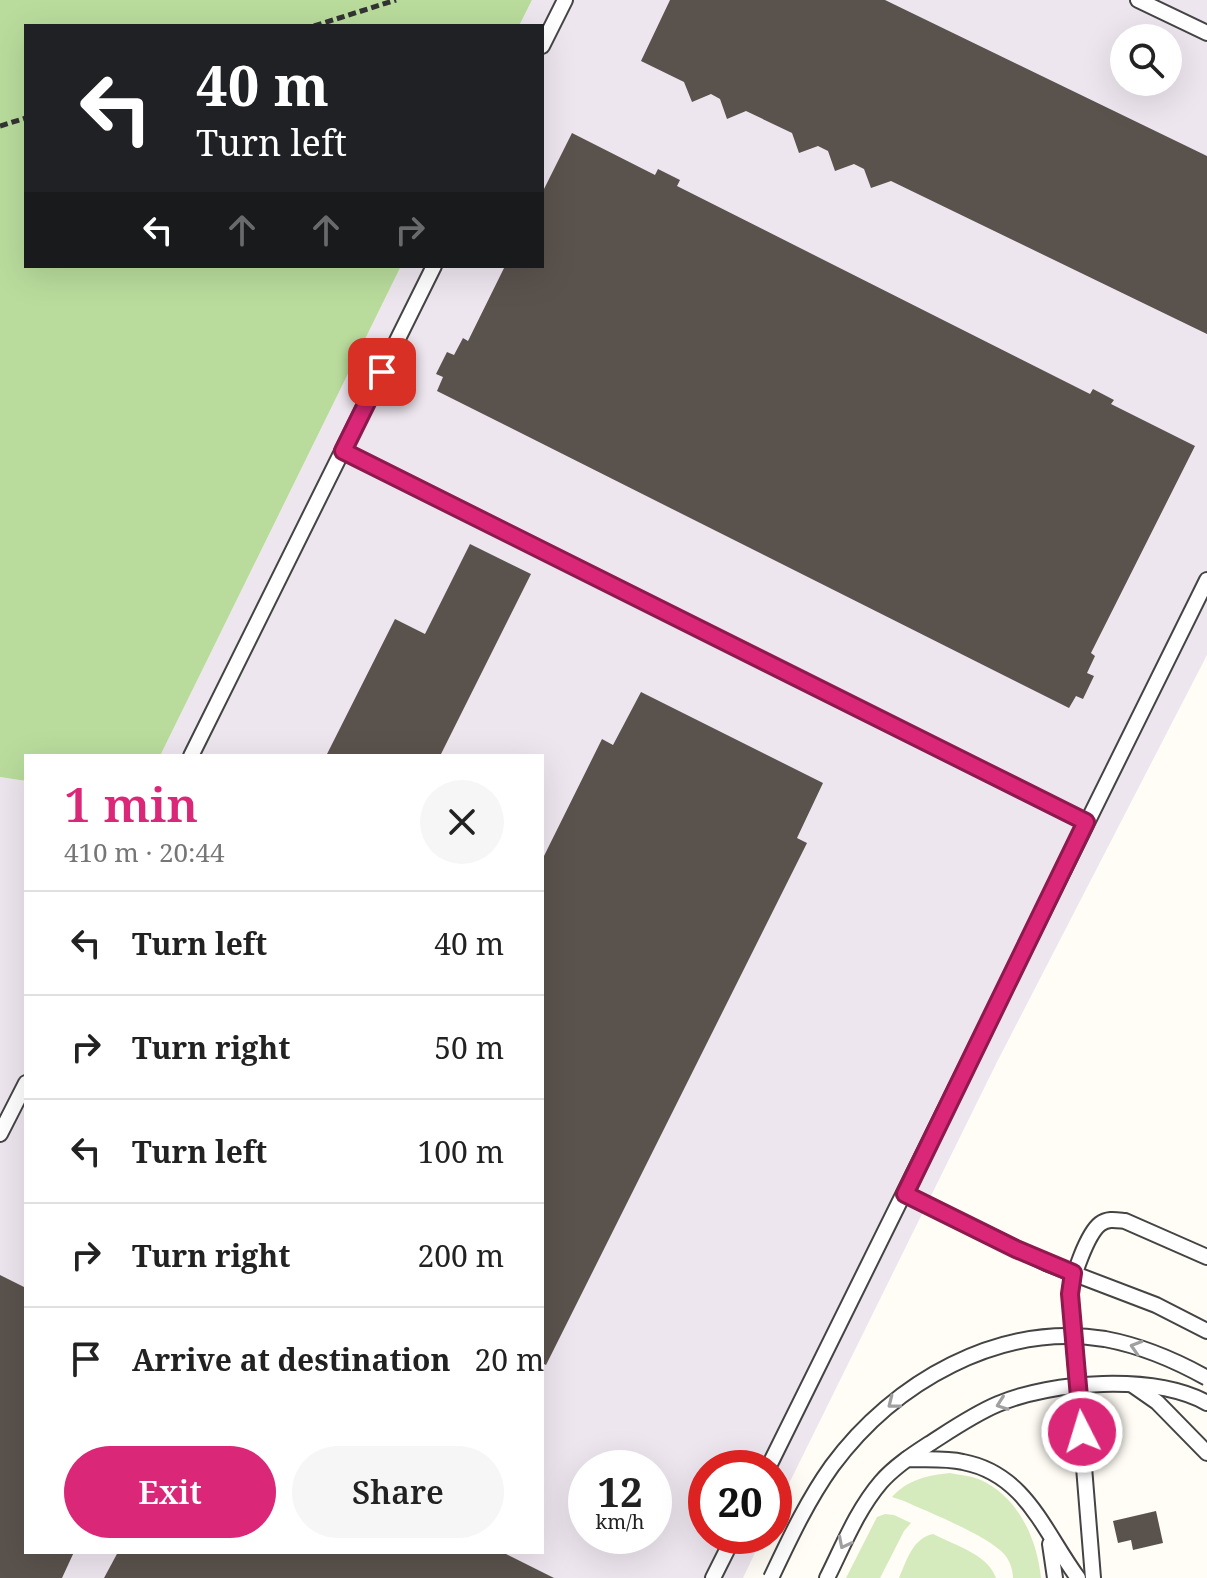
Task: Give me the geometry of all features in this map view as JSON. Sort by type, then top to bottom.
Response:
[{"type":"lane","points":[[544,42],[565,0]]},
{"type":"lane","points":[[1138,0],[1207,33]]},
{"type":"lane","points":[[192,754],[433,268]]},
{"type":"lane","points":[[343,451],[1086,822]]},
{"type":"lane","points":[[777,1450],[1207,580]]},
{"type":"lane","points":[[0,1134],[24,1087]]},
{"type":"lane","points":[[905,1194],[1016,1249],[1156,1305],[1207,1331]]},
{"type":"lane","points":[[1093,1578],[1070,1294],[1073,1273],[1098,1225],[1111,1219],[1125,1221],[1207,1257]]},
{"type":"lane","points":[[771,1578],[814,1494],[850,1444],[883,1410],[925,1380],[959,1361],[990,1348],[1016,1342],[1084,1337],[1140,1348],[1180,1363],[1207,1378]]},
{"type":"lane","points":[[1130,1384],[1145,1391],[1207,1453]]},
{"type":"lane","points":[[827,1578],[862,1508],[882,1481],[906,1459],[999,1403],[1078,1386],[1130,1384],[1179,1390],[1207,1403]]},
{"type":"lane","points":[[906,1459],[947,1459],[981,1467],[1012,1483],[1026,1497],[1075,1577],[1089,1552],[1091,1537]]},
{"type":"lane","points":[[1045,1528],[1055,1578]]},
{"type":"lane","points":[[713,1578],[725,1554]]},
{"type":"path","points":[[320,24],[396,0]]},
{"type":"path","points":[[0,126],[24,119]]},
{"type":"shaded area","points":[[532,0],[1207,0],[1207,655],[997,1062],[792,1478],[792,1450],[688,1450],[688,1554],[754,1554],[743,1578],[0,1578],[0,777],[24,781],[24,1554],[544,1554],[544,754],[161,754],[400,268],[544,268],[544,24],[520,24]]},
{"type":"green space","points":[[0,0],[532,0],[520,24],[24,24],[24,268],[400,268],[161,754],[24,754],[24,781],[0,777]]},
{"type":"green space","points":[[950,1473],[981,1480],[1006,1497],[1024,1521],[1035,1549],[1041,1578],[1013,1578],[1007,1557],[986,1540],[892,1497],[918,1479]]},
{"type":"green space","points":[[885,1514],[911,1523],[880,1578],[846,1578],[877,1517]]},
{"type":"green space","points":[[933,1534],[978,1556],[996,1578],[899,1578],[915,1545]]},
{"type":"building","points":[[670,0],[885,0],[1207,156],[1207,334],[891,181],[871,188],[864,169],[854,164],[835,171],[828,151],[818,146],[799,153],[792,133],[746,111],[727,119],[720,99],[711,94],[692,102],[684,82],[641,61]]},
{"type":"building","points":[[572,133],[655,175],[658,169],[680,180],[677,186],[1090,394],[1093,389],[1114,400],[1111,404],[1195,446],[1091,653],[1095,656],[1087,673],[1094,676],[1083,699],[1076,696],[1069,708],[437,391],[443,377],[436,374],[447,352],[454,355],[463,338],[468,341],[504,268],[544,268],[544,189]]},
{"type":"building","points":[[470,544],[531,574],[441,754],[327,754],[395,619],[425,634]]},
{"type":"building","points":[[641,692],[823,783],[797,838],[807,843],[546,1365],[544,856],[602,739],[613,745]]},
{"type":"building","points":[[0,1275],[24,1287],[24,1554],[73,1554],[62,1578],[0,1578]]},
{"type":"building","points":[[1156,1511],[1163,1543],[1133,1550],[1131,1540],[1118,1543],[1113,1521]]},
{"type":"building","points":[[117,1554],[506,1554],[554,1578],[104,1578]]},
{"type":"route","points":[[382,372],[343,451],[1086,822],[905,1194],[1016,1249],[1073,1273],[1070,1294],[1082,1432]]}]
